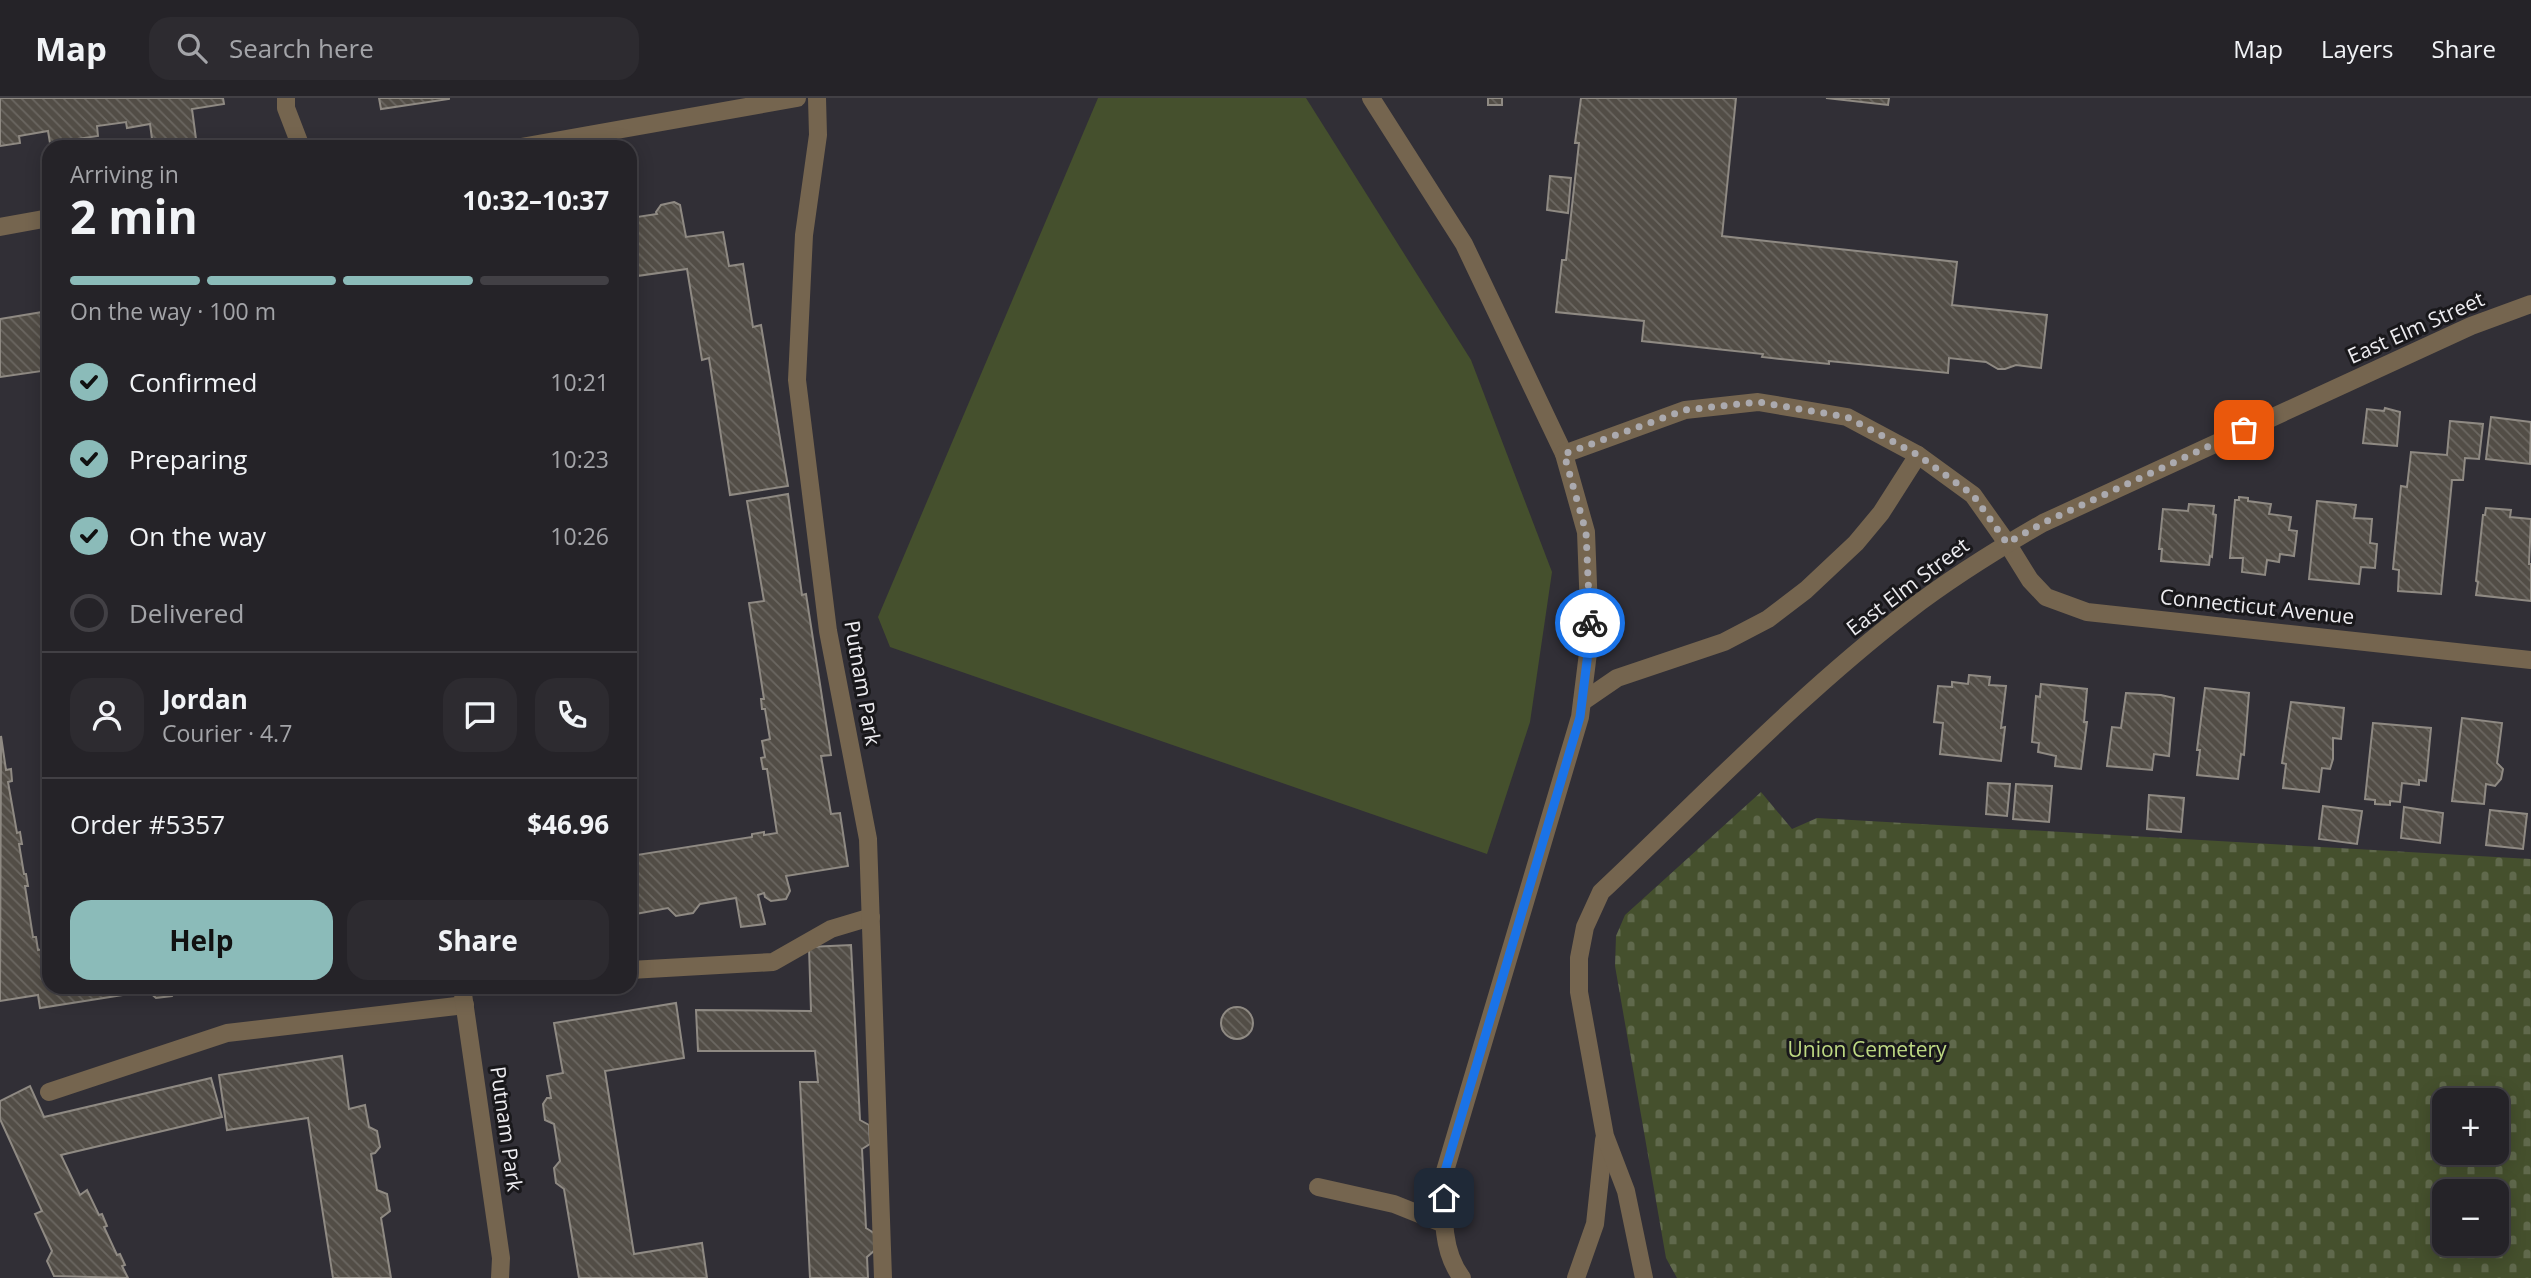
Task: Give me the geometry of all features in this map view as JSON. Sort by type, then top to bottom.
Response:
[{"type":"street","points":[[286,98],[286,108],[298,140]]},
{"type":"street","points":[[560,140],[797,98]]},
{"type":"street","name":"Putnam Park","points":[[817,98],[818,135],[804,235],[797,380],[828,631],[868,839],[883,1278]]},
{"type":"street","points":[[1371,98],[1465,244],[1564,454],[1586,532],[1590,637],[1580,717],[1445,1171],[1444,1224],[1453,1267],[1462,1278]]},
{"type":"street","points":[[0,227],[42,219]]},
{"type":"street","name":"East Elm Street","points":[[1644,1278],[1626,1191],[1605,1136],[1579,992],[1579,958],[1585,927],[1601,892],[1848,660],[1909,610],[2007,543],[2043,523],[2471,326],[2531,304]]},
{"type":"street","name":"Connecticut Avenue","points":[[1564,454],[1685,410],[1758,402],[1847,417],[1918,455],[1973,495],[2030,580],[2046,597],[2087,612],[2531,660]]},
{"type":"street","points":[[1582,702],[1617,678],[1724,642],[1768,619],[1806,590],[1856,542],[1881,513],[1918,455]]},
{"type":"street","points":[[637,970],[772,962],[831,929],[871,917]]},
{"type":"street","points":[[49,1092],[228,1033],[464,996]]},
{"type":"street","name":"Putnam Park","points":[[464,996],[501,1258],[500,1278]]},
{"type":"street","name":"East Elm Street","points":[[1576,1278],[1595,1224],[1605,1136]]},
{"type":"street","points":[[1318,1187],[1394,1204],[1444,1224]]},
{"type":"green space","points":[[1098,98],[1306,98],[1471,360],[1552,572],[1530,722],[1487,854],[890,647],[878,617]]},
{"type":"green space","name":"Union Cemetery","points":[[1761,792],[1792,829],[1817,818],[2531,859],[2531,1278],[1677,1278],[1666,1258],[1615,966],[1616,936],[1625,915]]},
{"type":"building","points":[[0,98],[223,98],[224,104],[192,109],[196,139],[152,140],[150,124],[127,128],[126,122],[97,126],[98,136],[50,140],[48,131],[19,136],[20,143],[0,146]]},
{"type":"building","points":[[379,98],[449,98],[449,99],[381,109]]},
{"type":"building","points":[[1488,98],[1502,98],[1502,105],[1488,105]]},
{"type":"building","points":[[1581,98],[1736,98],[1722,236],[1957,262],[1952,305],[2047,315],[2041,368],[2016,365],[1998,369],[1986,362],[1949,358],[1948,373],[1762,357],[1763,354],[1642,341],[1644,321],[1556,312],[1562,260],[1566,260],[1579,143],[1575,143]]},
{"type":"building","points":[[1826,98],[1889,98],[1888,105]]},
{"type":"building","points":[[1550,176],[1571,178],[1568,213],[1547,210]]},
{"type":"building","points":[[674,202],[680,205],[686,237],[723,232],[729,266],[743,264],[753,327],[761,325],[788,486],[730,495],[709,358],[702,360],[687,269],[637,276],[637,217],[657,214],[661,205]]},
{"type":"building","points":[[42,312],[42,371],[0,377],[0,319]]},
{"type":"building","points":[[2385,408],[2400,412],[2397,446],[2363,443],[2367,409],[2384,411]]},
{"type":"building","points":[[2491,417],[2531,422],[2530,464],[2486,459]]},
{"type":"building","points":[[2450,421],[2483,424],[2479,459],[2465,458],[2463,480],[2452,480],[2441,594],[2398,591],[2399,570],[2393,569],[2401,486],[2407,487],[2411,452],[2447,455]]},
{"type":"building","points":[[788,494],[802,595],[806,594],[831,755],[821,756],[831,814],[840,813],[848,866],[786,876],[790,891],[786,899],[771,901],[764,893],[758,895],[765,924],[741,927],[736,898],[700,904],[693,913],[676,916],[668,908],[637,914],[637,855],[752,837],[752,834],[764,832],[764,835],[777,833],[767,769],[763,769],[761,758],[765,757],[762,741],[770,739],[765,709],[762,709],[761,699],[764,699],[749,603],[764,601],[747,501]]},
{"type":"building","points":[[2239,497],[2271,504],[2269,514],[2291,517],[2289,530],[2297,531],[2294,556],[2280,554],[2279,562],[2267,560],[2265,575],[2242,572],[2243,558],[2230,558],[2235,500],[2239,500]]},
{"type":"building","points":[[2317,501],[2356,505],[2354,518],[2372,519],[2370,543],[2377,544],[2375,568],[2361,567],[2359,584],[2309,579]]},
{"type":"building","points":[[2189,504],[2214,506],[2213,514],[2216,515],[2209,565],[2161,561],[2162,549],[2159,549],[2163,509],[2188,511]]},
{"type":"building","points":[[2486,508],[2511,510],[2510,517],[2531,519],[2531,601],[2476,595],[2483,515]]},
{"type":"building","points":[[1969,675],[1990,677],[1989,685],[2006,686],[2001,728],[2005,727],[2001,761],[1940,754],[1943,723],[1934,722],[1938,686],[1952,687],[1952,682],[1968,684]]},
{"type":"building","points":[[2041,684],[2087,689],[2084,722],[2087,722],[2081,769],[2055,766],[2056,756],[2038,752],[2039,743],[2032,742],[2036,696],[2040,697]]},
{"type":"building","points":[[2205,688],[2249,693],[2244,755],[2241,754],[2238,779],[2197,775],[2200,750],[2197,750]]},
{"type":"building","points":[[2126,693],[2174,698],[2169,756],[2154,754],[2152,770],[2107,766],[2112,727],[2121,728]]},
{"type":"building","points":[[2291,702],[2344,708],[2341,739],[2333,738],[2333,759],[2330,769],[2322,768],[2319,792],[2283,788],[2286,764],[2282,763]]},
{"type":"building","points":[[2462,718],[2502,723],[2497,763],[2503,769],[2501,779],[2495,786],[2486,784],[2484,804],[2452,801]]},
{"type":"building","points":[[2373,723],[2431,728],[2426,781],[2419,780],[2419,785],[2402,783],[2400,802],[2390,801],[2390,805],[2375,804],[2375,800],[2365,799]]},
{"type":"building","points":[[1,736],[6,770],[11,769],[12,781],[8,782],[17,833],[20,832],[22,844],[19,844],[28,886],[25,886],[33,937],[36,937],[38,950],[42,949],[42,994],[129,994],[40,1008],[38,995],[0,1001]]},
{"type":"building","points":[[1988,783],[2010,784],[2007,816],[1986,814]]},
{"type":"building","points":[[2016,784],[2052,786],[2049,822],[2013,819]]},
{"type":"building","points":[[2149,795],[2184,798],[2181,832],[2147,829]]},
{"type":"building","points":[[2323,806],[2362,811],[2357,844],[2319,839]]},
{"type":"building","points":[[2404,807],[2443,813],[2440,843],[2401,838]]},
{"type":"building","points":[[2490,810],[2527,814],[2523,849],[2486,845]]},
{"type":"building","points":[[851,945],[860,1120],[869,1125],[870,1144],[862,1149],[866,1228],[874,1233],[875,1250],[867,1257],[868,1278],[810,1278],[800,1082],[818,1082],[815,1051],[698,1051],[696,1010],[811,1011],[809,947]]},
{"type":"building","points":[[151,994],[173,994],[172,996],[156,998]]},
{"type":"building","points":[[676,1003],[684,1058],[605,1071],[634,1254],[702,1243],[707,1278],[579,1278],[564,1189],[556,1183],[554,1168],[560,1161],[554,1124],[545,1120],[543,1104],[547,1098],[551,1098],[547,1076],[563,1073],[554,1023]]},
{"type":"building","points":[[1237,1007],[1248,1012],[1253,1023],[1248,1034],[1237,1039],[1226,1034],[1221,1023],[1226,1012]]},
{"type":"building","points":[[342,1056],[349,1109],[365,1105],[369,1127],[377,1131],[380,1147],[371,1154],[377,1190],[387,1194],[390,1211],[381,1218],[391,1278],[333,1278],[308,1118],[227,1130],[219,1075]]},
{"type":"building","points":[[211,1078],[222,1117],[61,1155],[80,1195],[87,1190],[99,1215],[102,1214],[107,1226],[104,1227],[117,1255],[120,1254],[128,1278],[54,1276],[47,1261],[52,1251],[35,1214],[42,1211],[0,1119],[0,1101],[30,1086],[44,1117]]},
{"type":"way so far","points":[[1590,623],[1586,532],[1564,454],[1685,410],[1758,402],[1847,417],[1918,455],[1973,495],[2007,543],[2043,523],[2244,430]]},
{"type":"route","points":[[1444,1198],[1445,1171],[1580,717],[1590,623]]}]
